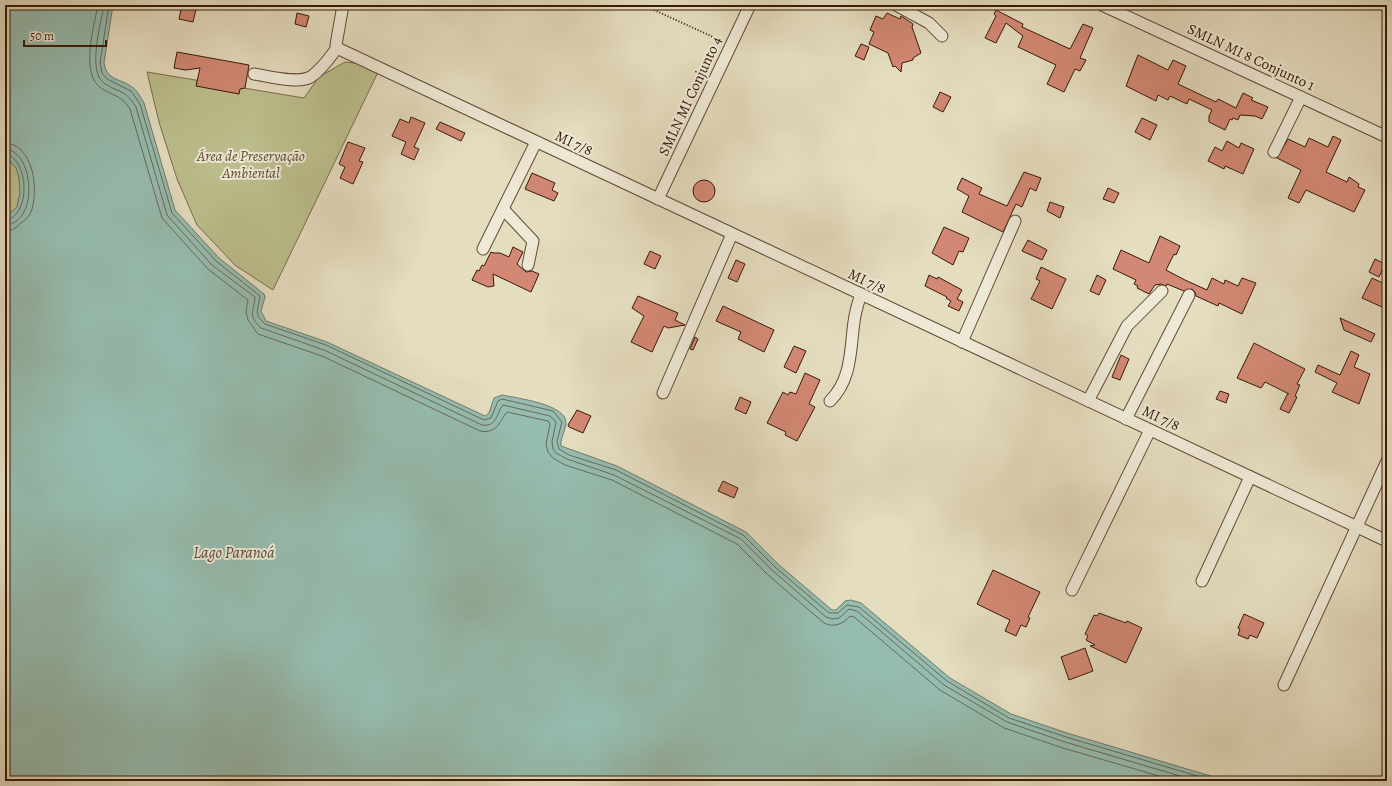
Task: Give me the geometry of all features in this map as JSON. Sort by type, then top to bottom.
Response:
[{"type":"street","points":[[254,74],[298,81],[308,79],[314,75],[337,47],[344,5]]},
{"type":"street","name":"SMLN MI Conjunto 4","points":[[658,199],[750,5]]},
{"type":"street","points":[[896,5],[929,23],[942,36]]},
{"type":"street","name":"SMLN MI 8 Conjunto 1","points":[[1102,5],[1387,137]]},
{"type":"street","name":"MI 7/8","points":[[337,47],[536,142],[1387,541]]},
{"type":"street","points":[[1274,152],[1301,97]]},
{"type":"street","points":[[483,249],[536,142]]},
{"type":"street","points":[[503,209],[533,241],[528,265]]},
{"type":"street","points":[[962,342],[1015,221]]},
{"type":"street","points":[[663,393],[732,234]]},
{"type":"street","points":[[1088,401],[1127,326],[1162,291]]},
{"type":"street","points":[[830,401],[844,382],[849,368],[854,320],[861,294]]},
{"type":"street","points":[[1126,419],[1189,295]]},
{"type":"street","points":[[1072,590],[1150,430]]},
{"type":"street","points":[[1284,685],[1387,460]]},
{"type":"street","points":[[1202,581],[1250,477]]},
{"type":"path","points":[[643,5],[731,45]]},
{"type":"green space","name":"Área de Preservação Ambiental","points":[[345,62],[381,66],[273,290],[236,266],[197,225],[177,179],[159,122],[147,72],[304,98],[319,77]]},
{"type":"green space","points":[[5,156],[16,168],[19,177],[20,193],[17,207],[5,218]]},
{"type":"water","name":"Lago Paranoá","points":[[5,5],[113,5],[104,63],[106,69],[111,76],[134,88],[144,103],[175,210],[219,258],[264,294],[265,297],[261,311],[266,321],[327,342],[485,416],[489,413],[494,398],[502,395],[549,406],[564,416],[566,422],[561,440],[561,446],[617,466],[746,532],[778,564],[832,610],[836,610],[845,601],[851,600],[861,603],[950,678],[1011,714],[1067,733],[1224,780],[1262,781],[5,781],[5,218],[17,207],[20,193],[19,177],[16,168],[5,156]]},
{"type":"building","points":[[182,5],[197,5],[193,22],[179,19]]},
{"type":"building","points":[[996,10],[1023,24],[1022,27],[1070,49],[1083,24],[1093,28],[1080,58],[1086,60],[1080,71],[1075,69],[1064,92],[1047,84],[1056,65],[1018,47],[1023,36],[1006,23],[996,43],[985,38],[996,16],[994,14]]},
{"type":"building","points":[[297,13],[309,16],[306,27],[295,24]]},
{"type":"building","points":[[887,13],[900,19],[901,16],[913,24],[912,27],[921,53],[913,58],[913,60],[902,63],[901,72],[895,66],[893,67],[888,53],[869,44],[874,32],[870,30],[876,16],[883,19]]},
{"type":"building","points":[[861,44],[869,47],[864,60],[855,56]]},
{"type":"building","points":[[177,52],[249,65],[245,88],[240,89],[239,94],[196,86],[200,68],[186,70],[174,68]]},
{"type":"building","points":[[1138,55],[1168,70],[1173,60],[1186,66],[1178,84],[1216,102],[1218,99],[1236,108],[1243,93],[1253,98],[1251,100],[1268,107],[1262,119],[1255,116],[1240,115],[1238,120],[1233,118],[1232,120],[1230,119],[1225,130],[1209,122],[1209,116],[1212,110],[1189,99],[1187,104],[1170,96],[1168,100],[1158,95],[1156,101],[1126,86]]},
{"type":"building","points":[[940,92],[951,97],[943,112],[933,107]]},
{"type":"building","points":[[411,117],[425,123],[414,147],[419,149],[414,160],[401,154],[406,142],[392,136],[400,119],[409,123]]},
{"type":"building","points":[[1142,118],[1157,125],[1150,140],[1135,132]]},
{"type":"building","points":[[440,122],[465,133],[461,141],[436,129]]},
{"type":"building","points":[[1333,136],[1341,140],[1326,172],[1347,182],[1349,177],[1359,184],[1358,187],[1365,190],[1354,212],[1306,190],[1299,203],[1288,198],[1301,170],[1277,158],[1288,139],[1305,147],[1309,138],[1328,147]]},
{"type":"building","points":[[1227,141],[1239,148],[1241,143],[1254,149],[1243,174],[1225,166],[1224,169],[1208,161],[1215,147],[1222,151]]},
{"type":"building","points":[[348,142],[365,148],[359,161],[363,162],[353,184],[340,178],[345,167],[339,164]]},
{"type":"building","points":[[1024,172],[1041,178],[1036,191],[1030,188],[1022,207],[1016,204],[1003,232],[962,212],[969,196],[957,189],[962,178],[982,188],[979,194],[1007,206]]},
{"type":"building","points":[[532,173],[555,183],[552,190],[558,193],[554,201],[525,189]]},
{"type":"building","points":[[704,180],[712,183],[715,191],[712,199],[704,202],[696,199],[693,191],[696,183]]},
{"type":"building","points":[[1108,188],[1119,193],[1114,203],[1103,199]]},
{"type":"building","points":[[1050,202],[1064,207],[1060,218],[1047,211]]},
{"type":"building","points":[[944,227],[969,238],[963,252],[959,251],[953,265],[932,253]]},
{"type":"building","points":[[1160,236],[1180,246],[1166,270],[1185,280],[1207,290],[1212,278],[1224,284],[1225,280],[1238,286],[1242,278],[1256,283],[1242,314],[1219,303],[1218,306],[1196,296],[1192,289],[1184,291],[1167,284],[1166,286],[1161,284],[1155,285],[1149,294],[1137,288],[1138,286],[1134,284],[1136,280],[1113,269],[1121,250],[1149,263]]},
{"type":"building","points":[[1028,240],[1047,250],[1042,260],[1022,251]]},
{"type":"building","points":[[513,247],[523,252],[517,264],[526,272],[532,271],[539,274],[531,292],[493,274],[494,286],[488,287],[472,280],[477,270],[479,271],[482,265],[484,266],[491,252],[500,253],[509,257]]},
{"type":"building","points":[[650,251],[661,256],[655,269],[644,264]]},
{"type":"building","points":[[1375,259],[1385,264],[1379,277],[1369,272]]},
{"type":"building","points":[[736,260],[745,264],[737,282],[728,278]]},
{"type":"building","points":[[1041,267],[1066,279],[1052,309],[1031,299],[1040,281],[1036,279]]},
{"type":"building","points":[[929,275],[937,279],[938,277],[962,290],[957,299],[963,302],[959,311],[948,306],[951,301],[946,298],[947,297],[925,286]]},
{"type":"building","points":[[1097,275],[1106,280],[1099,295],[1090,291]]},
{"type":"building","points":[[1372,278],[1387,285],[1387,303],[1384,302],[1382,307],[1362,298]]},
{"type":"building","points":[[638,296],[678,313],[675,320],[685,325],[668,328],[664,326],[652,352],[631,342],[644,316],[632,308]]},
{"type":"building","points":[[723,306],[774,330],[764,352],[738,339],[741,332],[716,321]]},
{"type":"building","points":[[1340,318],[1375,334],[1371,342],[1344,330]]},
{"type":"building","points":[[695,337],[698,339],[693,350],[690,349]]},
{"type":"building","points":[[1254,343],[1305,369],[1297,384],[1300,385],[1295,396],[1297,397],[1289,413],[1280,409],[1288,393],[1265,382],[1261,388],[1237,378]]},
{"type":"building","points":[[794,346],[806,351],[796,373],[784,367]]},
{"type":"building","points":[[1351,351],[1359,355],[1354,367],[1370,374],[1359,404],[1332,392],[1337,383],[1315,372],[1318,365],[1340,375]]},
{"type":"building","points":[[1121,355],[1129,359],[1120,380],[1112,377]]},
{"type":"building","points":[[805,373],[820,380],[809,404],[815,407],[797,441],[785,435],[786,432],[767,423],[783,392],[788,395],[790,392],[796,394]]},
{"type":"building","points":[[1220,391],[1229,394],[1226,403],[1216,399]]},
{"type":"building","points":[[740,397],[751,402],[746,414],[735,409]]},
{"type":"building","points":[[577,410],[591,416],[583,433],[569,427],[568,425]]},
{"type":"building","points":[[723,481],[738,488],[734,498],[718,491]]},
{"type":"building","points":[[993,570],[1040,592],[1028,617],[1030,618],[1026,627],[1021,625],[1016,636],[1005,631],[1010,620],[977,604]]},
{"type":"building","points":[[1099,613],[1126,623],[1127,621],[1142,628],[1126,663],[1090,646],[1095,645],[1086,640],[1088,636],[1085,634],[1094,615],[1097,616]]},
{"type":"building","points":[[1244,614],[1264,623],[1257,638],[1250,635],[1248,639],[1238,635],[1240,629],[1238,628]]},
{"type":"building","points":[[1085,648],[1093,671],[1069,680],[1061,657]]}]
